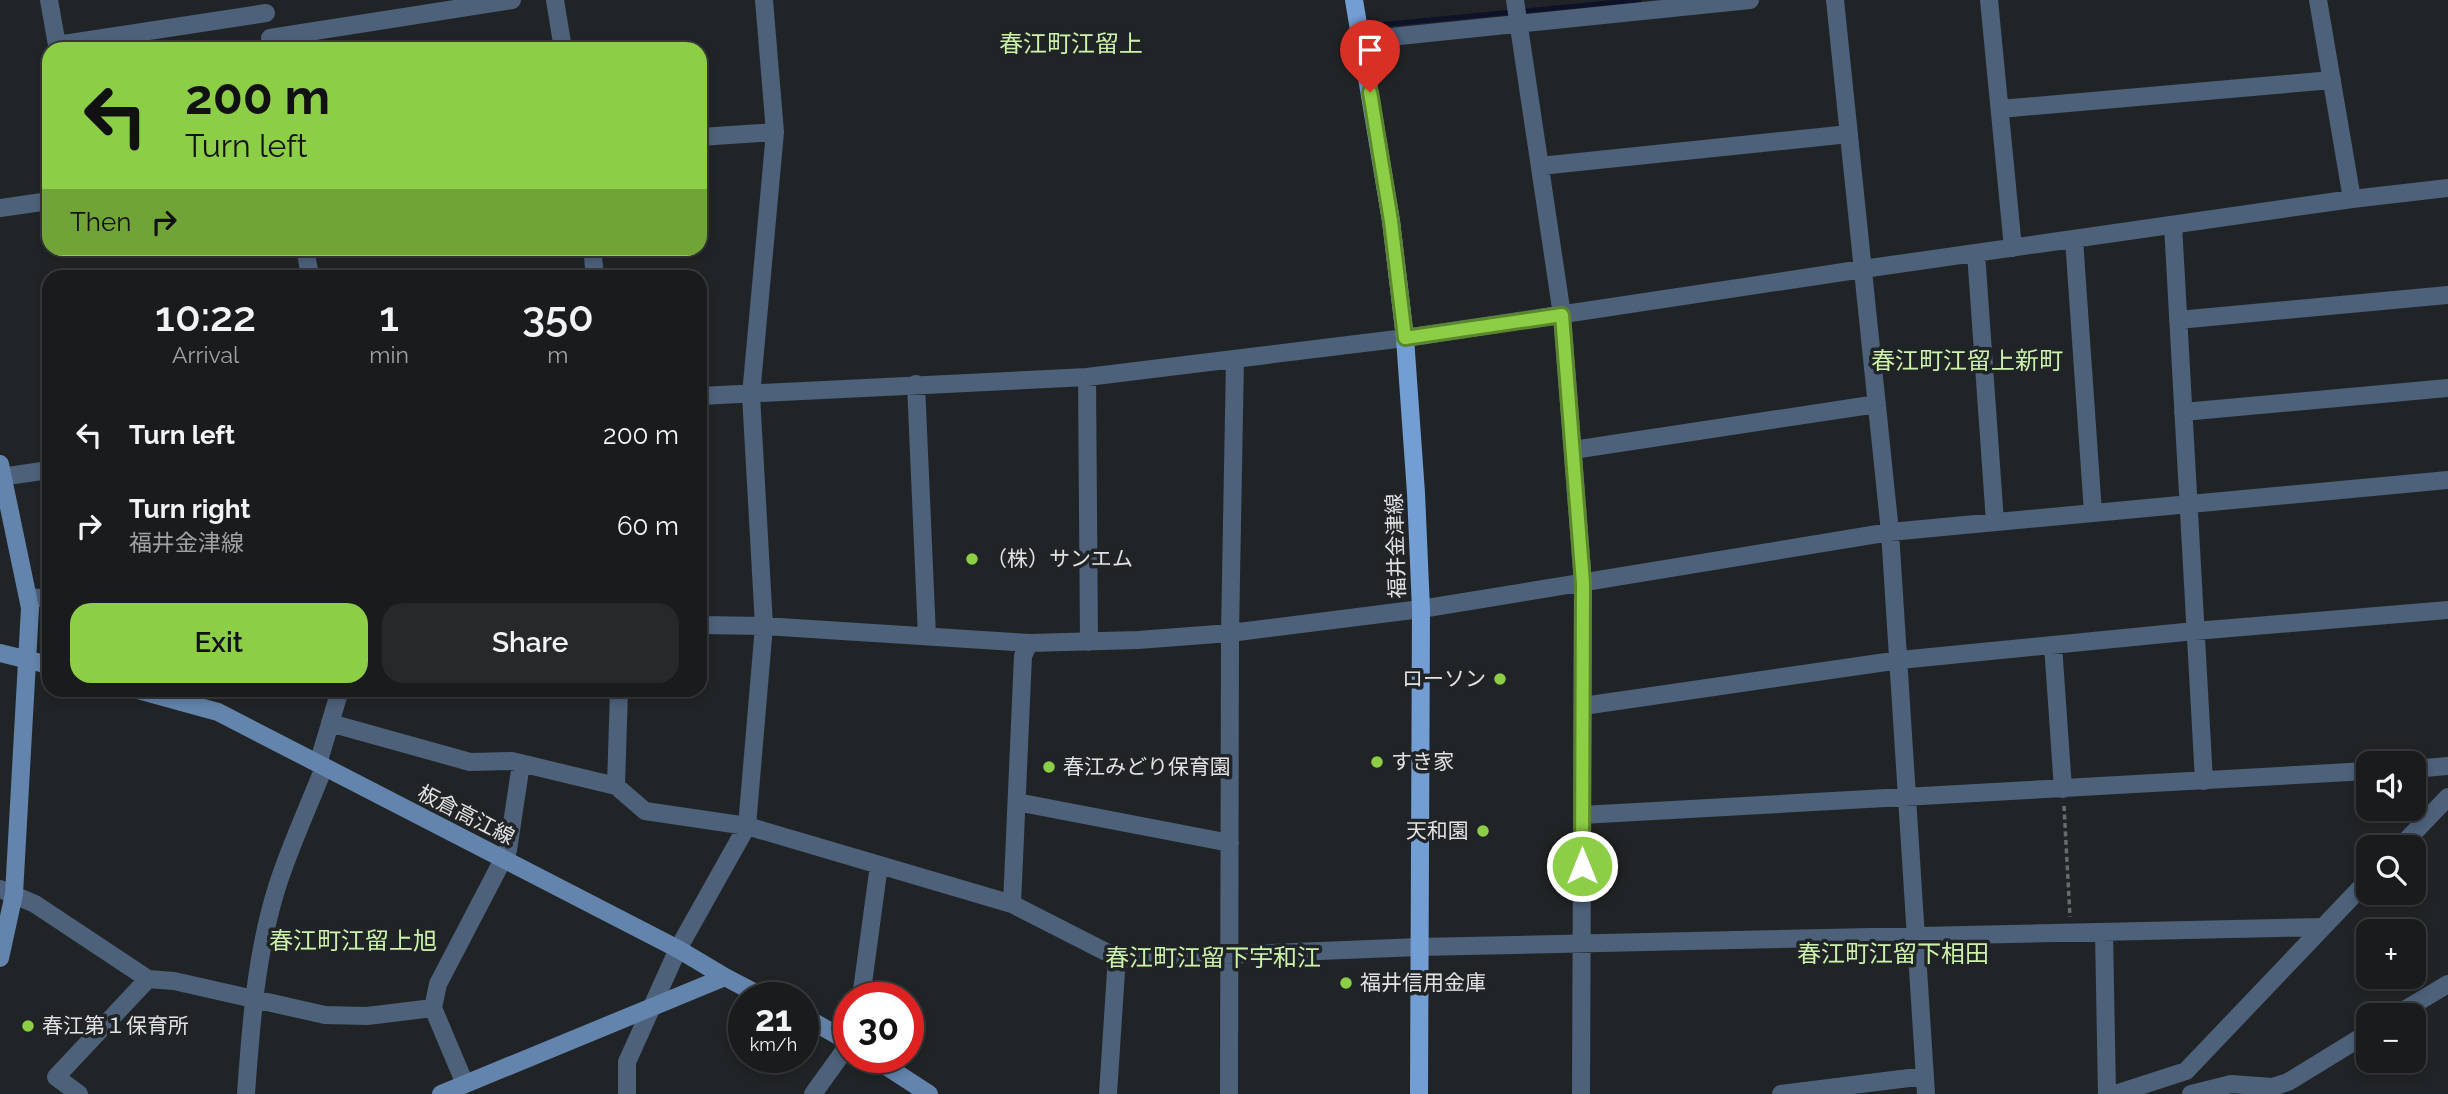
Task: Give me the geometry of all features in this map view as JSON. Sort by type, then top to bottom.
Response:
[{"type":"main road","name":"福井金津線","points":[[1354,0],[1391,221],[1405,338],[1416,493],[1421,609],[1419,1094]]},
{"type":"main road","points":[[0,958],[27,659],[29,597],[1,472]]},
{"type":"main road","points":[[0,653],[42,663]]},
{"type":"main road","name":"板倉高江線","points":[[163,697],[218,712],[678,949],[735,982]]},
{"type":"main road","points":[[441,1094],[725,977]]},
{"type":"main road","points":[[897,1073],[929,1094]]},
{"type":"street","points":[[49,0],[56,42]]},
{"type":"street","points":[[282,42],[512,0]]},
{"type":"street","points":[[555,0],[562,42]]},
{"type":"street","points":[[627,1094],[627,1062],[678,949],[747,826],[764,626],[751,395],[775,132],[764,0]]},
{"type":"street","points":[[1516,0],[1562,315],[1583,583],[1581,1094]]},
{"type":"street","points":[[1361,40],[1750,0]]},
{"type":"street","points":[[1781,1094],[1926,1085],[1890,532],[1835,0]]},
{"type":"street","points":[[1989,0],[2013,248]]},
{"type":"street","points":[[2318,0],[2352,199]]},
{"type":"street","points":[[73,42],[265,6],[271,42]]},
{"type":"street","points":[[2000,109],[2332,80]]},
{"type":"street","points":[[707,137],[775,132]]},
{"type":"street","points":[[1540,166],[1849,134]]},
{"type":"street","points":[[707,396],[1087,377],[1405,338],[1863,269],[2352,199],[2448,188]]},
{"type":"street","points":[[0,208],[42,202]]},
{"type":"street","points":[[2173,225],[2204,781]]},
{"type":"street","points":[[2074,239],[2093,513]]},
{"type":"street","points":[[1976,253],[1995,522]]},
{"type":"street","points":[[2178,320],[2448,295]]},
{"type":"street","points":[[1229,1094],[1230,633],[1235,359]]},
{"type":"street","points":[[1087,377],[1089,642]]},
{"type":"street","points":[[916,384],[927,636]]},
{"type":"street","points":[[2183,412],[2448,388]]},
{"type":"street","points":[[1573,450],[1877,404]]},
{"type":"street","points":[[1,472],[42,470]]},
{"type":"street","points":[[707,625],[764,626],[1029,643],[1230,633],[1421,609],[1890,532],[2448,480]]},
{"type":"street","points":[[29,597],[42,598]]},
{"type":"street","points":[[1583,706],[1900,660],[2448,610]]},
{"type":"street","points":[[1012,904],[1023,656],[1029,643]]},
{"type":"street","points":[[2053,645],[2063,789]]},
{"type":"street","points":[[246,1094],[253,999],[264,938],[278,887],[321,765],[338,697]]},
{"type":"street","points":[[616,786],[619,697]]},
{"type":"street","points":[[330,723],[470,762],[512,761],[616,786],[645,810],[747,826],[1012,904],[1125,959],[1419,947],[2323,927]]},
{"type":"street","points":[[465,1084],[433,1008],[438,984],[508,850],[521,764]]},
{"type":"street","points":[[2426,768],[2448,766]]},
{"type":"street","points":[[1582,815],[2356,772]]},
{"type":"street","points":[[2412,835],[2448,797]]},
{"type":"street","points":[[1017,802],[1230,843]]},
{"type":"street","points":[[863,982],[878,865]]},
{"type":"street","points":[[7,891],[65,922],[148,979],[173,981],[325,1015],[367,1016],[433,1008]]},
{"type":"street","points":[[2115,1094],[2186,1071],[2356,893]]},
{"type":"street","points":[[2104,932],[2107,1094]]},
{"type":"street","points":[[1108,1094],[1117,956]]},
{"type":"street","points":[[79,1094],[56,1077],[148,979]]},
{"type":"street","points":[[2416,1003],[2448,984]]},
{"type":"street","points":[[2201,1093],[2231,1084],[2294,1088],[2356,1041]]},
{"type":"street","points":[[813,1094],[833,1066]]},
{"type":"path","points":[[2063,789],[2071,933]]},
{"type":"waterway","points":[[1378,25],[1639,0]]},
{"type":"place","name":"（株）サンエム","points":[[972,559]]},
{"type":"place","name":"ローソン","points":[[1500,679]]},
{"type":"place","name":"すき家","points":[[1377,762]]},
{"type":"place","name":"春江みどり保育園","points":[[1049,767]]},
{"type":"place","name":"天和園","points":[[1483,831]]},
{"type":"place","name":"福井信用金庫","points":[[1346,983]]},
{"type":"place","name":"春江第１保育所","points":[[28,1026]]},
{"type":"district","name":"春江町江留上","points":[[1071,44]]},
{"type":"district","name":"春江町江留上新町","points":[[1967,361]]},
{"type":"district","name":"春江町江留上旭","points":[[353,941]]},
{"type":"district","name":"春江町江留下相田","points":[[1893,954]]},
{"type":"district","name":"春江町江留下宇和江","points":[[1213,958]]},
{"type":"route","points":[[1370,92],[1391,221],[1405,338],[1562,315],[1583,583],[1582,866]]}]
